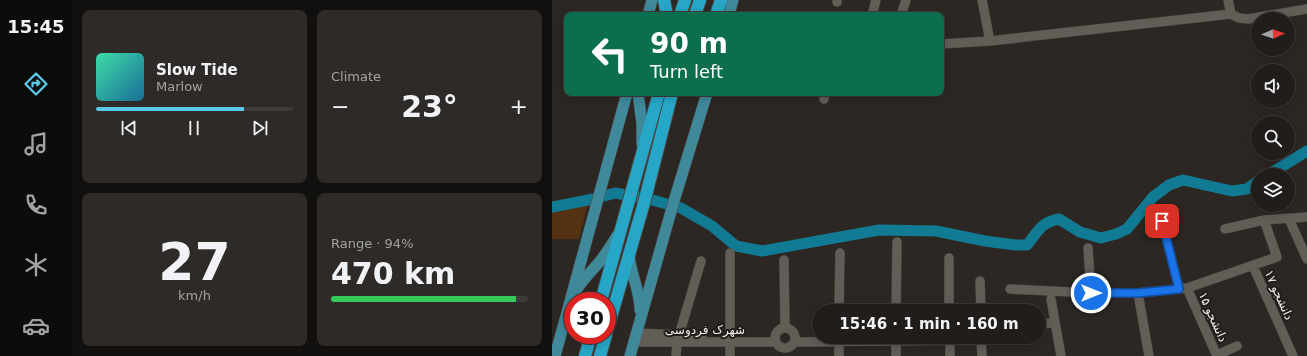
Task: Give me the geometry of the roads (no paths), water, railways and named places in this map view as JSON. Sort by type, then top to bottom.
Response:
[{"type":"highway","points":[[664,0],[666,12]]},
{"type":"highway","points":[[681,12],[685,0]]},
{"type":"highway","points":[[696,12],[700,0]]},
{"type":"highway","points":[[717,12],[721,0]]},
{"type":"highway","points":[[604,292],[658,96]]},
{"type":"highway","points":[[616,300],[672,96]]},
{"type":"highway","points":[[585,356],[588,344]]},
{"type":"highway","points":[[600,356],[603,344]]},
{"type":"main road","points":[[649,12],[652,0]]},
{"type":"main road","points":[[730,12],[733,0]]},
{"type":"main road","points":[[572,292],[626,96]]},
{"type":"main road","points":[[638,96],[642,124],[642,155]]},
{"type":"main road","points":[[630,356],[706,96]]},
{"type":"main road","points":[[575,292],[584,278],[608,251],[621,229]]},
{"type":"main road","points":[[629,254],[630,270],[640,298],[640,319]]},
{"type":"main road","points":[[555,356],[564,323]]},
{"type":"street","points":[[873,12],[876,0]]},
{"type":"street","points":[[902,12],[906,0]]},
{"type":"street","points":[[982,0],[990,41]]},
{"type":"street","points":[[1228,0],[1231,14]]},
{"type":"street","points":[[944,44],[990,41],[1231,14],[1239,18],[1248,19],[1307,9]]},
{"type":"street","points":[[1225,229],[1264,220],[1307,217]]},
{"type":"street","points":[[1290,219],[1307,259]]},
{"type":"street","points":[[1010,289],[1091,293],[1138,293],[1183,289],[1277,258],[1264,220]]},
{"type":"street","name":"دانشجو ۱۵","points":[[1162,221],[1183,289],[1217,356]]},
{"type":"street","points":[[896,304],[897,242]]},
{"type":"street","points":[[1088,248],[1091,293]]},
{"type":"street","points":[[730,253],[730,356]]},
{"type":"street","points":[[840,253],[840,304]]},
{"type":"street","points":[[949,258],[949,304]]},
{"type":"street","points":[[676,356],[678,339],[701,260]]},
{"type":"street","points":[[784,260],[785,328]]},
{"type":"street","name":"دانشجو ۱۷","points":[[1253,266],[1293,356]]},
{"type":"street","points":[[980,281],[981,304]]},
{"type":"street","points":[[1138,293],[1149,356]]},
{"type":"street","points":[[1051,299],[1061,356]]},
{"type":"street","points":[[1046,324],[1055,322]]},
{"type":"street","points":[[785,328],[792,330],[795,340],[792,346],[784,352],[776,339],[779,330],[785,328]]},
{"type":"street","name":"شهرک فردوسی","points":[[635,337],[730,340],[776,339]]},
{"type":"street","points":[[795,340],[812,340]]},
{"type":"street","points":[[839,344],[839,356]]},
{"type":"street","points":[[896,344],[896,356]]},
{"type":"street","points":[[949,344],[950,356]]},
{"type":"street","points":[[981,344],[982,356]]},
{"type":"street","points":[[1217,356],[1237,346]]},
{"type":"waterway","points":[[1279,168],[1307,151]]},
{"type":"waterway","points":[[552,207],[615,193],[649,199],[681,208],[712,226],[736,246],[762,251],[879,230],[936,231],[985,241],[1027,245],[1043,225],[1059,219],[1080,232],[1101,238],[1116,234],[1127,229],[1153,197],[1169,185],[1183,180],[1232,191],[1247,189],[1251,186]]}]
